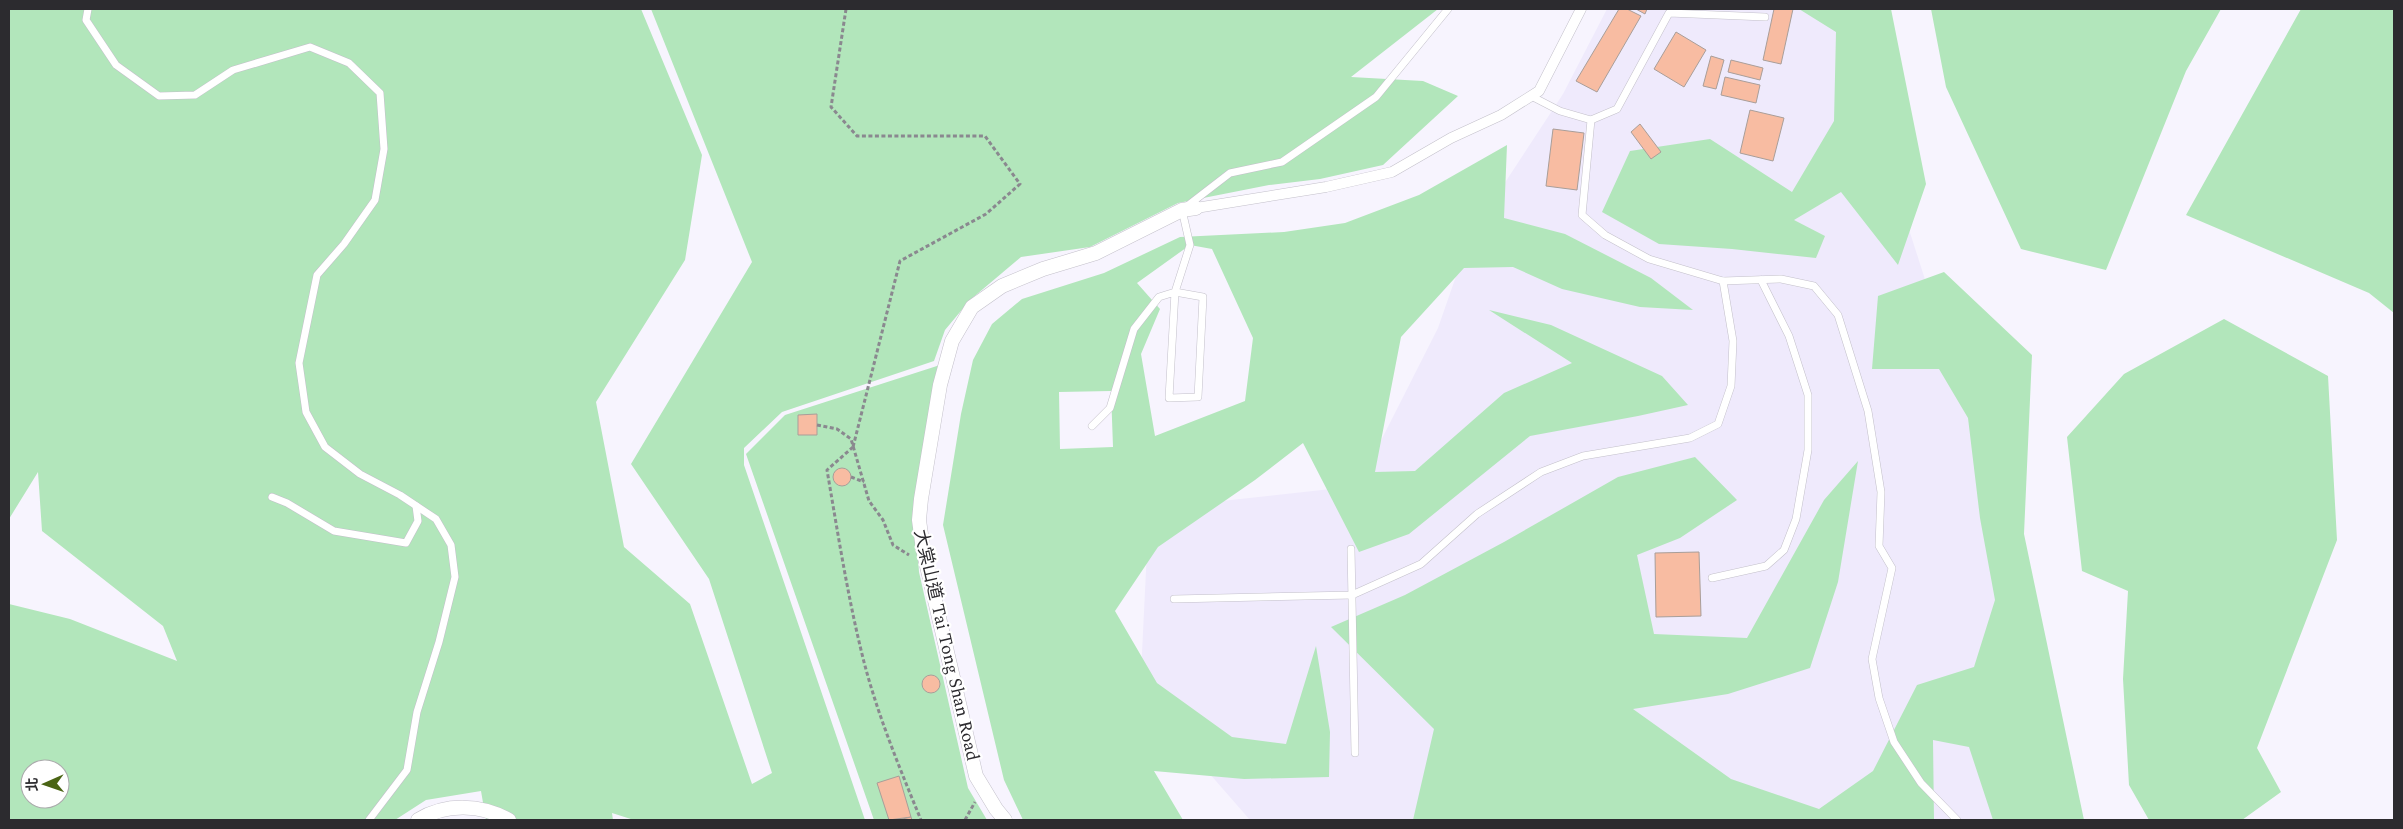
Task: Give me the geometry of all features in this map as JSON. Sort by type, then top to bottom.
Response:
[{"type":"street","name":"大棠山道 Tai Tong Shan Road","points":[[1006,820],[996,809],[976,776],[923,549],[919,520],[920,499],[940,385],[952,341],[972,307],[1002,286],[1043,269],[1096,253],[1189,209],[1326,187],[1392,172],[1452,138],[1501,115],[1540,91],[1581,9]]},
{"type":"street","points":[[418,820],[427,815],[467,806],[495,812],[509,820]]},
{"type":"lane","points":[[88,9],[86,20],[116,65],[159,96],[195,95],[233,70],[310,47],[350,63],[380,93],[384,149],[375,200],[344,244],[317,275],[299,363],[306,412],[325,447],[360,474],[436,519],[450,545],[455,578],[439,642],[417,712],[407,770],[369,820]]},
{"type":"lane","points":[[1092,426],[1110,408],[1134,329],[1159,297],[1176,292],[1203,297],[1198,397],[1169,398],[1176,292],[1190,245],[1189,209],[1230,172],[1282,162],[1376,97],[1448,9]]},
{"type":"lane","points":[[1531,96],[1560,111],[1591,120],[1616,108],[1669,13],[1765,17]]},
{"type":"lane","points":[[1591,120],[1582,214],[1605,234],[1649,260],[1723,282],[1781,279],[1814,286],[1838,315],[1868,411],[1881,492],[1879,546],[1892,568],[1872,660],[1879,698],[1894,742],[1921,783],[1957,820]]},
{"type":"lane","points":[[1712,578],[1766,566],[1784,550],[1796,519],[1808,450],[1808,395],[1789,336],[1761,280]]},
{"type":"lane","points":[[1174,599],[1352,595],[1421,564],[1477,514],[1541,472],[1583,456],[1690,438],[1718,424],[1731,386],[1733,341],[1723,282]]},
{"type":"lane","points":[[272,497],[287,503],[334,531],[406,543],[418,521],[416,506]]},
{"type":"lane","points":[[1351,549],[1355,753]]},
{"type":"path","points":[[846,9],[831,107],[857,136],[985,136],[1020,184],[986,214],[900,261],[853,447],[827,470],[864,662],[896,759],[921,820]]},
{"type":"path","points":[[817,425],[836,429],[851,439],[869,501],[882,520],[893,545],[901,552],[916,558]]},
{"type":"path","points":[[851,477],[864,482]]},
{"type":"shaded area","points":[[1607,9],[1831,9],[1854,58],[2006,532],[2055,820],[1250,820],[1140,694],[1149,509],[1358,486],[1438,328],[1470,236],[1563,94]]},
{"type":"green space","points":[[9,9],[641,9],[702,155],[685,260],[596,402],[624,547],[690,604],[752,784],[772,773],[709,579],[631,464],[752,262],[651,9],[1438,9],[1351,77],[1423,81],[1458,96],[1383,165],[1320,179],[1269,185],[1178,203],[1090,247],[1021,257],[970,300],[945,330],[934,361],[782,412],[744,448],[744,465],[865,820],[634,820],[612,813],[613,820],[486,820],[481,791],[426,800],[395,820],[9,820],[9,604],[70,619],[177,661],[163,626],[42,531],[38,472],[9,519]]},
{"type":"green space","points":[[1799,9],[1891,9],[1926,184],[1898,265],[1841,192],[1794,220],[1825,236],[1816,258],[1732,249],[1659,244],[1602,212],[1630,151],[1710,139],[1792,192],[1834,121],[1836,32]]},
{"type":"green space","points":[[1931,9],[2221,9],[2186,71],[2106,270],[2021,249],[1946,87]]},
{"type":"green space","points":[[2301,9],[2394,9],[2394,313],[2369,293],[2186,215]]},
{"type":"green space","points":[[1507,145],[1504,218],[1565,234],[1651,278],[1693,310],[1640,307],[1562,289],[1513,267],[1464,268],[1401,337],[1375,472],[1415,471],[1504,393],[1572,363],[1489,310],[1551,325],[1662,376],[1688,405],[1530,436],[1409,534],[1359,552],[1303,443],[1255,480],[1158,547],[1115,611],[1157,683],[1232,737],[1286,744],[1316,646],[1330,732],[1329,777],[1244,779],[1154,771],[1183,820],[1023,820],[1004,780],[943,525],[961,414],[973,360],[992,324],[1022,299],[1104,273],[1180,237],[1284,232],[1345,223],[1419,195]],"holes":[[[1190,245],[1212,249],[1253,338],[1245,401],[1155,436],[1141,354],[1160,309],[1137,283]],[[1111,391],[1113,447],[1060,449],[1059,392]]]},
{"type":"green space","points":[[1944,272],[2032,355],[2024,534],[2084,820],[1993,820],[1969,747],[1933,740],[1934,820],[1413,820],[1434,729],[1331,627],[1405,595],[1504,542],[1618,477],[1695,457],[1737,500],[1680,538],[1637,555],[1654,634],[1747,638],[1824,500],[1858,461],[1838,582],[1810,668],[1728,694],[1633,709],[1731,779],[1819,809],[1873,771],[1917,685],[1974,667],[1995,600],[1980,518],[1968,418],[1939,369],[1872,369],[1878,296]]},
{"type":"green space","points":[[2224,319],[2328,376],[2337,540],[2257,748],[2281,792],[2242,820],[2149,820],[2129,785],[2123,679],[2128,591],[2082,571],[2067,437],[2124,374]]},
{"type":"green space","points":[[940,365],[915,515],[919,572],[968,788],[987,820],[874,820],[746,454],[785,415]]},
{"type":"building","points":[[1619,9],[1627,9],[1641,16],[1597,92],[1576,81]]},
{"type":"building","points":[[1636,9],[1647,9],[1645,14]]},
{"type":"building","points":[[1774,9],[1793,9],[1781,64],[1763,60]]},
{"type":"building","points":[[1676,32],[1706,50],[1684,87],[1654,69]]},
{"type":"building","points":[[1711,56],[1724,60],[1716,89],[1703,86]]},
{"type":"building","points":[[1731,60],[1763,68],[1760,80],[1728,72]]},
{"type":"building","points":[[1725,77],[1760,85],[1756,103],[1721,95]]},
{"type":"building","points":[[1750,110],[1784,118],[1773,161],[1740,153]]},
{"type":"building","points":[[1640,124],[1661,152],[1651,159],[1631,132]]},
{"type":"building","points":[[1553,129],[1584,133],[1577,190],[1546,186]]},
{"type":"building","points":[[817,414],[817,435],[798,435],[798,415]]},
{"type":"building","points":[[842,468],[848,471],[851,477],[848,483],[842,486],[836,483],[833,477],[836,471]]},
{"type":"building","points":[[1699,552],[1701,616],[1656,617],[1655,553]]},
{"type":"building","points":[[931,675],[937,678],[940,684],[937,690],[931,693],[925,690],[922,684],[925,678]]},
{"type":"building","points":[[899,776],[911,817],[889,820],[877,783]]},
{"type":"building","points":[[911,817],[912,820],[898,820]]}]
